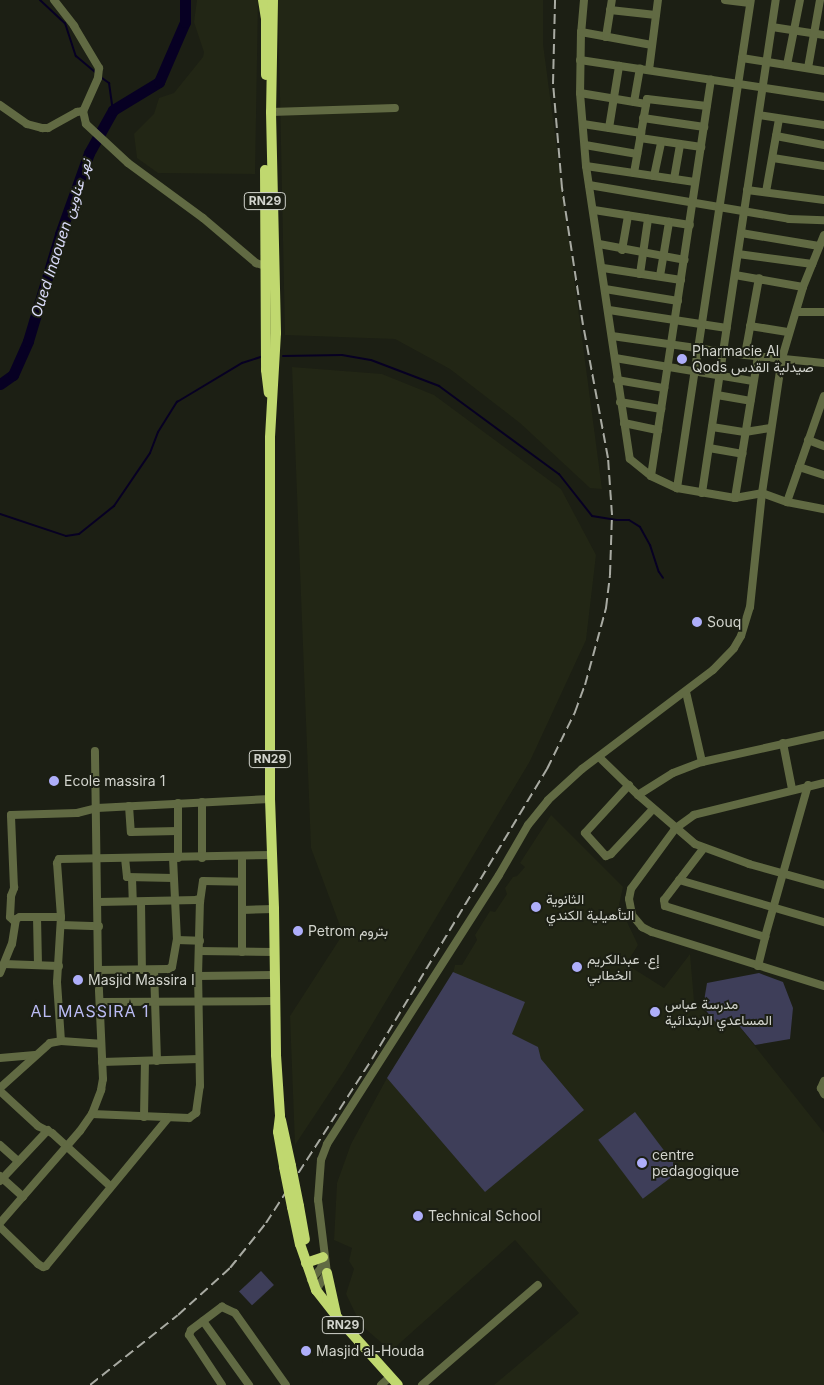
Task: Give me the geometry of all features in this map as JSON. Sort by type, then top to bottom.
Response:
[{"type":"highway","name":"RN29","points":[[263,0],[266,18],[269,267],[276,333],[275,372],[271,401],[270,799],[273,855],[276,1055],[280,1116],[287,1167],[295,1207],[306,1243],[305,1259],[311,1280],[336,1317],[398,1385]]},
{"type":"highway","name":"RN29","points":[[268,170],[273,0]]},
{"type":"highway","points":[[305,1259],[324,1254]]},
{"type":"highway","points":[[327,1273],[336,1317]]},
{"type":"street","points":[[54,0],[74,26],[98,64],[99,75],[83,111],[86,124],[128,163],[203,218],[244,254],[269,267]]},
{"type":"street","points":[[584,0],[581,32],[580,93],[586,166],[603,268],[620,402],[630,459],[651,476],[677,488],[735,498],[762,493],[787,502],[824,509]]},
{"type":"street","points":[[606,37],[612,0]]},
{"type":"street","points":[[649,70],[658,0]]},
{"type":"street","points":[[677,488],[751,2],[725,0]]},
{"type":"street","points":[[702,493],[776,0]]},
{"type":"street","points":[[788,65],[800,0]]},
{"type":"street","points":[[808,68],[820,0]]},
{"type":"street","points":[[610,10],[656,15]]},
{"type":"street","points":[[772,27],[824,35]]},
{"type":"street","points":[[581,32],[652,45]]},
{"type":"street","points":[[742,58],[824,71]]},
{"type":"street","points":[[580,60],[824,97]]},
{"type":"street","points":[[609,128],[619,66]]},
{"type":"street","points":[[634,102],[640,69]]},
{"type":"street","points":[[651,476],[711,80]]},
{"type":"street","points":[[580,93],[646,104]]},
{"type":"street","points":[[634,173],[646,104],[650,99],[708,106]]},
{"type":"street","points":[[0,105],[27,124],[42,128],[48,128],[77,112],[83,111]]},
{"type":"street","points":[[271,112],[395,108]]},
{"type":"street","points":[[759,115],[824,125]]},
{"type":"street","points":[[643,118],[704,127]]},
{"type":"street","points":[[766,192],[779,118]]},
{"type":"street","points":[[583,124],[609,128],[661,142],[701,147]]},
{"type":"street","points":[[776,136],[824,145]]},
{"type":"street","points":[[654,176],[661,142]]},
{"type":"street","points":[[584,145],[637,154]]},
{"type":"street","points":[[674,179],[680,145]]},
{"type":"street","points":[[773,158],[824,166]]},
{"type":"street","points":[[586,166],[695,182]]},
{"type":"street","points":[[589,186],[789,219],[824,220]]},
{"type":"street","points":[[748,190],[824,200]]},
{"type":"street","points":[[594,210],[690,225]]},
{"type":"street","points":[[622,250],[628,216]]},
{"type":"street","points":[[640,274],[648,218]]},
{"type":"street","points":[[660,276],[669,222]]},
{"type":"street","points":[[741,233],[819,246]]},
{"type":"street","points":[[316,1290],[327,1273],[320,1220],[318,1180],[321,1160],[327,1144],[537,812],[559,789],[599,756],[686,692],[724,660],[741,636],[750,607],[762,493],[782,358],[788,332],[803,287],[824,235]]},
{"type":"street","points":[[599,244],[622,250],[684,260]]},
{"type":"street","points":[[738,254],[812,264]]},
{"type":"street","points":[[603,268],[681,280]]},
{"type":"street","points":[[735,275],[803,287]]},
{"type":"street","points":[[745,355],[759,278]]},
{"type":"street","points":[[605,289],[678,301]]},
{"type":"street","points":[[609,310],[727,328]]},
{"type":"street","points":[[796,312],[824,312]]},
{"type":"street","points":[[750,326],[788,332]]},
{"type":"street","points":[[612,336],[745,355],[824,363]]},
{"type":"street","points":[[735,498],[758,356]]},
{"type":"street","points":[[615,358],[753,381]]},
{"type":"street","points":[[618,380],[664,388]]},
{"type":"street","points":[[716,396],[750,401]]},
{"type":"street","points":[[787,502],[808,440],[821,415],[824,396]]},
{"type":"street","points":[[620,402],[661,409]]},
{"type":"street","points":[[624,423],[658,430]]},
{"type":"street","points":[[712,427],[745,432],[771,428]]},
{"type":"street","points":[[808,440],[824,446]]},
{"type":"street","points":[[708,448],[742,454]]},
{"type":"street","points":[[799,467],[824,475]]},
{"type":"street","points":[[686,692],[702,762]]},
{"type":"street","points":[[638,795],[673,773],[702,762],[824,735]]},
{"type":"street","points":[[783,743],[792,789]]},
{"type":"street","points":[[0,1223],[67,1146],[92,1114],[102,1087],[98,970],[99,926],[95,751]]},
{"type":"street","points":[[599,756],[653,809],[703,849],[824,885]]},
{"type":"street","points":[[824,783],[808,785],[706,810],[686,819],[676,829],[631,889],[629,899],[632,915],[642,927],[652,932],[824,986]]},
{"type":"street","points":[[629,785],[585,833],[599,849],[606,856],[611,854],[653,809]]},
{"type":"street","points":[[758,966],[775,907],[782,873],[808,785]]},
{"type":"street","points":[[16,922],[10,917],[11,893],[14,888],[11,815],[77,813],[97,808],[270,799]]},
{"type":"street","points":[[202,802],[202,858]]},
{"type":"street","points":[[98,970],[154,970],[172,967],[177,940],[173,878],[178,831],[178,803]]},
{"type":"street","points":[[129,806],[131,832],[178,831]]},
{"type":"street","points":[[703,849],[664,900],[667,907],[765,937]]},
{"type":"street","points":[[61,1041],[57,982],[61,921],[57,861],[62,858],[202,858],[273,855]]},
{"type":"street","points":[[242,857],[242,952]]},
{"type":"street","points":[[125,858],[126,876],[132,878],[173,878]]},
{"type":"street","points":[[132,878],[137,902],[142,970]]},
{"type":"street","points":[[679,880],[824,922]]},
{"type":"street","points":[[92,1114],[189,1118],[196,1113],[200,1086],[198,976],[200,902],[204,881],[242,882]]},
{"type":"street","points":[[98,902],[200,902]]},
{"type":"street","points":[[242,910],[274,909]]},
{"type":"street","points":[[0,973],[12,944],[16,922],[20,917],[37,917],[99,926]]},
{"type":"street","points":[[37,917],[38,964]]},
{"type":"street","points":[[177,940],[200,941]]},
{"type":"street","points":[[200,951],[274,952]]},
{"type":"street","points":[[4,964],[59,966]]},
{"type":"street","points":[[154,970],[157,1061]]},
{"type":"street","points":[[198,976],[274,974]]},
{"type":"street","points":[[100,1002],[275,1001]]},
{"type":"street","points":[[100,1044],[61,1041],[50,1043],[35,1054],[0,1089],[38,1126],[48,1130],[110,1186]]},
{"type":"street","points":[[0,1058],[35,1054]]},
{"type":"street","points":[[102,1062],[199,1059]]},
{"type":"street","points":[[144,1117],[145,1061]]},
{"type":"street","points":[[824,1081],[821,1086],[824,1094]]},
{"type":"street","points":[[0,1227],[43,1267],[168,1118]]},
{"type":"street","points":[[23,1197],[1,1179],[48,1130]]},
{"type":"street","points":[[0,1145],[18,1161]]},
{"type":"street","points":[[311,1280],[321,1268],[324,1254]]},
{"type":"street","points":[[422,1385],[538,1285]]},
{"type":"street","points":[[222,1385],[189,1335],[191,1330],[222,1307],[231,1310],[286,1385]]},
{"type":"street","points":[[203,1321],[249,1385]]},
{"type":"street","points":[[381,1385],[390,1376]]},
{"type":"shaded area","points":[[197,0],[258,0],[255,174],[158,173],[137,158],[134,134],[154,114],[159,98],[174,93],[203,57],[204,52],[194,22]]},
{"type":"shaded area","points":[[278,0],[543,0],[543,44],[602,489],[590,488],[520,423],[450,369],[395,339],[285,335]]},
{"type":"shaded area","points":[[292,367],[382,374],[434,395],[561,489],[596,555],[586,640],[530,761],[344,1071],[295,1145],[290,1016],[343,934],[311,848]]},
{"type":"shaded area","name":"centre pedagogique","points":[[551,815],[623,887],[619,905],[638,945],[626,964],[664,988],[690,954],[694,1001],[717,1024],[731,1016],[824,1133],[824,1385],[494,1385],[579,1313],[515,1240],[391,1351],[361,1325],[346,1294],[354,1269],[349,1261],[352,1248],[334,1240],[337,1183],[351,1144],[387,1078],[453,973],[455,965],[462,965],[477,940],[475,935],[490,911],[495,912],[507,894],[505,888],[513,877],[517,876],[525,867],[520,863]]},
{"type":"shaded area","points":[[453,972],[525,1002],[512,1034],[538,1047],[541,1059],[584,1110],[485,1192],[387,1078]]},
{"type":"shaded area","points":[[759,973],[783,982],[793,1008],[790,1039],[755,1045],[731,1016],[717,1024],[703,1007],[707,983]]},
{"type":"shaded area","points":[[635,1112],[680,1171],[643,1199],[598,1140]]},
{"type":"shaded area","points":[[261,1271],[274,1285],[252,1305],[239,1291]]},
{"type":"waterway","points":[[40,0],[65,23],[76,56],[96,73]]},
{"type":"waterway","name":"Oued Inaouen نهر عناوين","points":[[0,384],[13,375],[28,341],[60,234],[89,153],[113,110],[159,82],[185,22],[185,0]]},
{"type":"waterway","points":[[102,78],[109,83],[113,110]]},
{"type":"waterway","points":[[283,356],[342,355],[371,360],[439,386],[559,474],[592,516],[629,520],[640,527],[650,545],[659,572],[663,578]]},
{"type":"waterway","points":[[0,514],[66,536],[79,534],[114,506],[150,453],[158,432],[177,402],[242,363],[263,356]]},
{"type":"railway","points":[[90,1385],[178,1315],[230,1268],[266,1223],[372,1059],[547,769],[575,712],[585,685],[606,608],[610,575],[612,515],[608,458],[583,325],[562,188],[553,84],[555,0]]},
{"type":"place","name":"Pharmacie Al Qods صيدلية القدس","points":[[682,359]]},
{"type":"place","name":"Souq","points":[[697,622]]},
{"type":"place","name":"Ecole massira 1","points":[[54,781]]},
{"type":"place","name":"الثانوية التأهيلية الكندي","points":[[536,907]]},
{"type":"place","name":"Petrom بتروم","points":[[298,931]]},
{"type":"place","name":"إع. عبدالكريم الخطابي","points":[[577,967]]},
{"type":"place","name":"Masjid Massira I","points":[[78,980]]},
{"type":"place","name":"مدرسة عباس المساعدي الابتدائية","points":[[655,1012]]},
{"type":"place","name":"centre pedagogique","points":[[642,1163]]},
{"type":"place","name":"Technical School","points":[[418,1216]]},
{"type":"place","name":"Masjid al-Houda","points":[[306,1351]]},
{"type":"district","name":"AL MASSIRA 1","points":[[90,1011]]}]
